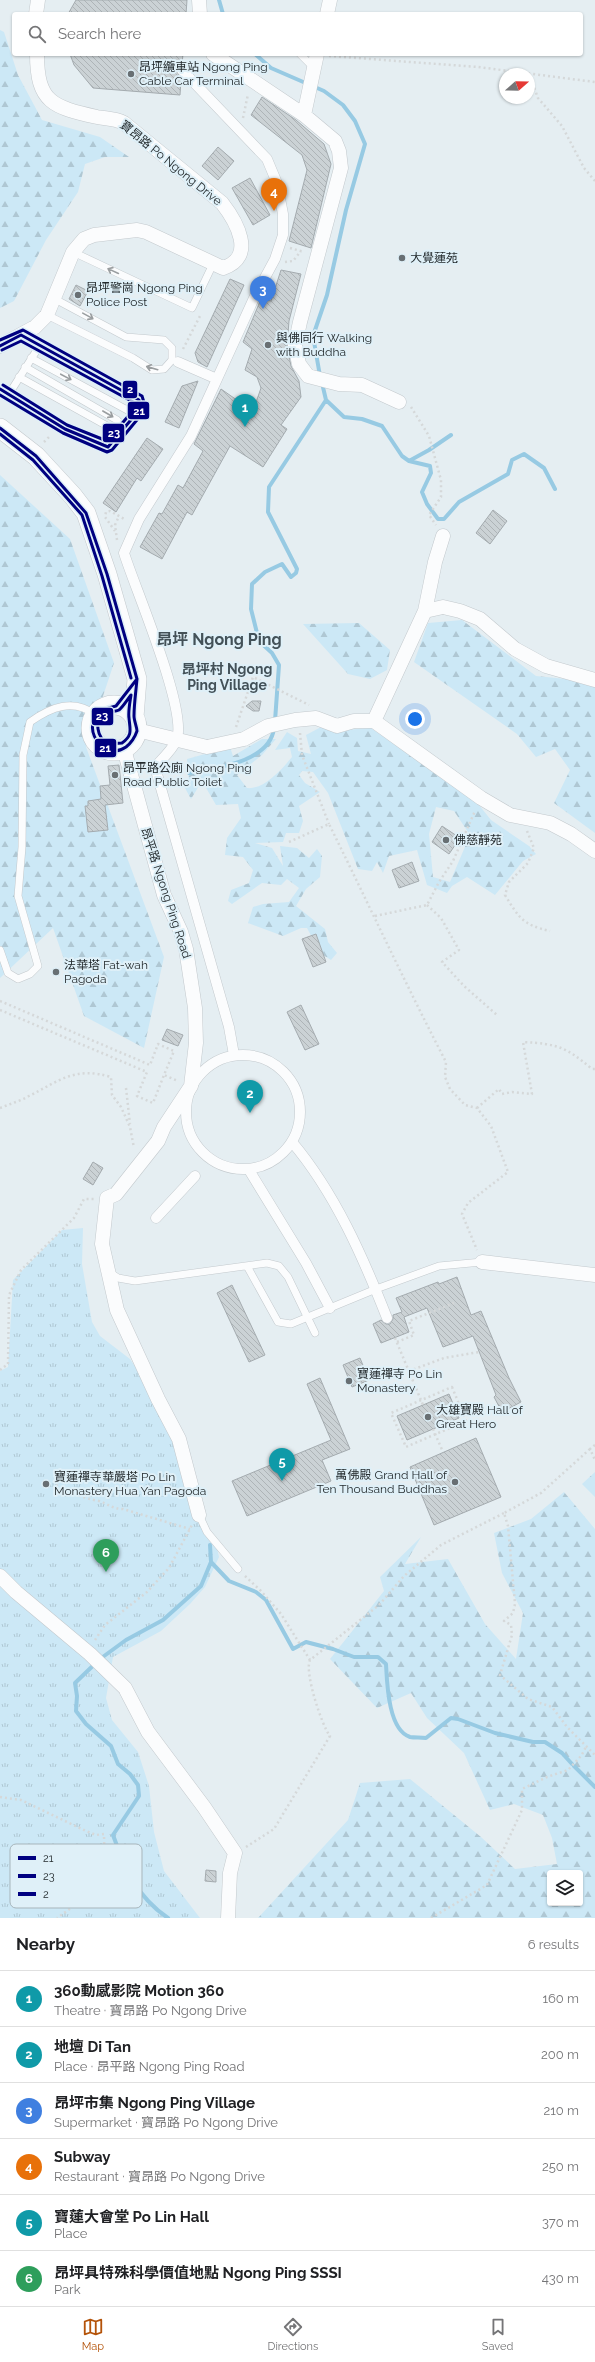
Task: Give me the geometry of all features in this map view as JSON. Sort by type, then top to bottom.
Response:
[{"type":"main road","points":[[0,428],[36,456],[73,496],[86,513],[112,588],[137,680],[135,723],[133,742],[124,749],[107,750],[97,743],[92,726],[96,715],[104,708],[116,706],[126,709],[135,723]]},
{"type":"main road","points":[[116,706],[137,680]]},
{"type":"street","points":[[36,12],[38,0]]},
{"type":"street","points":[[199,0],[200,12]]},
{"type":"street","points":[[327,12],[330,0]]},
{"type":"street","name":"寶昂路 Po Ngong Drive","points":[[37,56],[37,72],[46,98],[57,106],[98,117],[116,119],[124,123],[222,202],[234,219],[240,233],[242,249],[236,260],[230,266],[223,268],[146,232],[137,230],[94,235],[84,239],[73,252]]},
{"type":"street","points":[[216,56],[304,114],[335,141],[340,156],[341,168],[316,256],[295,345],[299,364],[308,376],[339,384],[362,385],[399,402]]},
{"type":"street","points":[[304,114],[316,59]]},
{"type":"street","points":[[182,70],[267,159],[278,183],[283,214],[283,235],[275,258],[254,298],[191,436],[135,526],[124,553],[169,676],[178,724],[177,740],[155,767],[229,1027],[234,1055]]},
{"type":"street","points":[[0,346],[35,327],[47,315],[73,252]]},
{"type":"street","points":[[178,362],[217,379]]},
{"type":"street","points":[[374,721],[425,611],[435,562],[443,536]]},
{"type":"street","points":[[425,611],[443,607],[460,611],[480,619],[515,649],[546,666],[595,680]]},
{"type":"street","points":[[135,723],[177,740],[207,747],[244,739],[268,726],[284,722],[316,718],[337,726],[354,721],[374,721],[481,798],[510,815],[520,816],[550,824],[571,834],[595,851]]},
{"type":"street","name":"昂平路 Ngong Ping Road","points":[[124,749],[164,895],[181,932],[190,969],[195,1008],[196,1043],[191,1086]]},
{"type":"street","points":[[191,1086],[186,1103],[186,1120],[194,1142],[201,1152],[215,1163],[231,1169],[249,1170],[266,1165],[281,1156],[292,1142],[298,1127],[301,1111],[298,1095],[291,1080],[280,1068],[266,1059],[250,1055],[234,1055],[217,1060],[207,1067],[191,1086],[147,1155],[116,1194],[107,1198],[102,1244],[116,1310],[158,1399],[179,1439],[199,1515]]},
{"type":"street","points":[[292,1142],[312,1165],[363,1258],[387,1318]]},
{"type":"street","points":[[249,1170],[306,1263],[330,1308]]},
{"type":"street","points":[[156,1218],[194,1176]]},
{"type":"street","points":[[482,1262],[595,1275]]},
{"type":"street","points":[[0,1576],[16,1592],[90,1654],[125,1688],[148,1732],[204,1807],[235,1853],[230,1873],[228,1918]]},
{"type":"lane","points":[[306,56],[316,59]]},
{"type":"lane","points":[[73,252],[192,308],[213,264]]},
{"type":"lane","points":[[47,315],[132,358],[152,370],[164,369],[172,360],[172,348],[164,340],[126,337],[54,298]]},
{"type":"lane","points":[[0,388],[65,429],[108,447],[141,408],[139,400],[21,335]]},
{"type":"lane","points":[[9,394],[40,346]]},
{"type":"lane","points":[[31,358],[129,411],[134,417]]},
{"type":"lane","points":[[26,367],[118,420],[124,428]]},
{"type":"lane","points":[[19,377],[109,427],[116,438]]},
{"type":"lane","points":[[0,950],[8,973],[18,979],[30,974],[38,966],[18,896],[22,846],[23,755],[30,722],[45,712],[62,706],[85,707],[96,715]]},
{"type":"lane","points":[[247,1266],[278,1322],[291,1324],[376,1289],[439,1266],[482,1262]]},
{"type":"lane","points":[[107,1271],[118,1278],[135,1280],[267,1263],[279,1266],[288,1277],[315,1333]]},
{"type":"lane","points":[[199,1515],[207,1532],[238,1569]]},
{"type":"path","points":[[316,59],[450,64],[499,71]]},
{"type":"path","points":[[243,74],[250,84],[244,109],[243,134]]},
{"type":"path","points":[[535,75],[595,82]]},
{"type":"path","points":[[535,90],[538,98],[562,126],[584,168],[595,181]]},
{"type":"path","points":[[280,244],[316,256]]},
{"type":"path","points":[[275,258],[286,262],[293,261],[301,251]]},
{"type":"path","points":[[182,350],[200,315]]},
{"type":"path","points":[[399,402],[410,406],[429,436],[441,480],[441,497],[429,515],[443,536]]},
{"type":"path","points":[[115,531],[105,516],[110,511],[135,526]]},
{"type":"path","points":[[231,743],[253,677],[286,693]]},
{"type":"path","points":[[300,729],[302,754],[329,824],[375,916],[402,976],[446,1062],[445,1077],[450,1089],[465,1105],[477,1108],[491,1126],[508,1172],[468,1203],[462,1214],[482,1262]]},
{"type":"path","points":[[375,916],[427,904],[453,861],[481,798]]},
{"type":"path","points":[[520,816],[534,848],[528,863],[509,882],[505,895],[519,919],[533,927],[550,931]]},
{"type":"path","points":[[288,842],[329,824]]},
{"type":"path","points":[[427,904],[441,918],[459,950],[442,962],[464,986],[497,1015]]},
{"type":"path","points":[[0,1002],[150,1065],[158,1044],[174,1051],[153,1103],[137,1096],[147,1072],[0,1010]]},
{"type":"path","points":[[477,1108],[499,1089],[502,1094],[512,1092],[532,1094],[523,1042],[545,1043],[570,1050],[592,1070],[595,1069]]},
{"type":"path","points":[[0,1108],[29,1096],[62,1077],[81,1073],[99,1073],[111,1077],[112,1095],[121,1107],[130,1127]]},
{"type":"path","points":[[164,1075],[191,1086]]},
{"type":"path","points":[[126,1088],[134,1148],[147,1155]]},
{"type":"path","points":[[0,1370],[8,1364],[9,1295],[21,1270],[74,1218],[84,1199],[107,1198]]},
{"type":"path","points":[[397,1342],[414,1335],[409,1321],[454,1303]]},
{"type":"path","points":[[395,1338],[423,1405]]},
{"type":"path","points":[[409,1371],[444,1358],[479,1352]]},
{"type":"path","points":[[452,1387],[466,1421],[406,1447],[391,1413],[421,1400],[452,1387]]},
{"type":"path","points":[[433,1429],[443,1452]]},
{"type":"path","points":[[235,1853],[274,1829],[330,1736],[325,1729],[311,1681],[308,1665],[310,1660],[379,1605],[404,1576],[441,1545],[541,1493],[595,1445]]},
{"type":"path","points":[[590,1449],[595,1460]]},
{"type":"path","points":[[56,1486],[78,1496],[100,1502],[114,1509],[123,1509],[190,1530]]},
{"type":"path","points":[[504,1513],[508,1526],[515,1604],[513,1613],[504,1622],[511,1625],[512,1635],[500,1675],[528,1699],[552,1707],[586,1747],[595,1755]]},
{"type":"path","points":[[90,1654],[105,1625],[147,1592],[169,1568],[199,1515]]},
{"type":"path","points":[[238,1569],[261,1591],[280,1614],[310,1660]]},
{"type":"path","points":[[431,1918],[487,1885],[522,1810],[522,1789],[547,1777],[568,1770],[582,1756],[586,1747]]},
{"type":"path","points":[[0,1797],[22,1800],[86,1831],[96,1835],[104,1834],[104,1844]]},
{"type":"path","points":[[57,1918],[71,1908]]},
{"type":"green space","points":[[0,30],[4,32],[18,75],[42,120],[100,137],[129,157],[105,157],[85,164],[78,192],[46,240],[14,301],[0,308]]},
{"type":"green space","points":[[0,475],[70,539],[114,663],[86,747],[164,957],[144,1048],[84,1016],[53,928],[0,978]]},
{"type":"green space","points":[[462,620],[536,676],[595,682],[595,833],[554,803],[570,770],[555,749],[536,757],[517,734],[414,662],[428,623]]},
{"type":"green space","points":[[359,623],[390,650],[387,670],[370,679],[348,674],[303,624]]},
{"type":"green space","points":[[321,727],[330,731],[371,728],[415,759],[436,770],[453,768],[464,791],[471,795],[491,820],[529,846],[536,854],[523,861],[495,895],[467,877],[452,886],[447,893],[427,885],[417,850],[389,856],[383,873],[377,862],[372,871],[358,869],[328,793],[313,772],[302,771],[299,775],[305,783],[320,792],[299,806],[303,821],[299,833],[286,833],[283,842],[255,843],[272,848],[283,866],[280,846],[297,848],[309,858],[317,849],[322,856],[320,877],[306,889],[296,906],[325,929],[328,942],[337,953],[331,960],[320,953],[307,928],[301,928],[283,936],[248,923],[253,907],[263,904],[289,902],[299,888],[287,879],[281,885],[262,883],[232,904],[228,901],[231,890],[249,883],[253,870],[243,857],[225,855],[227,838],[241,818],[238,804],[216,805],[202,781],[191,799],[185,788],[189,781],[187,759],[230,747],[233,756],[262,739],[276,739],[262,755],[237,775],[247,788],[253,788],[260,786],[272,778],[292,757],[290,748],[275,750],[287,732],[297,738],[298,751],[311,754],[306,735]],"holes":[[[436,807],[454,811],[470,835],[450,882],[433,877],[429,834]]]},
{"type":"green space","points":[[83,1228],[82,1264],[92,1322],[100,1336],[130,1359],[167,1413],[194,1506],[215,1539],[219,1557],[205,1587],[190,1604],[161,1631],[113,1657],[106,1698],[112,1720],[138,1752],[149,1786],[154,1832],[164,1871],[200,1918],[0,1918],[0,1371],[8,1367],[13,1280],[62,1230]]},
{"type":"green space","points":[[595,1472],[595,1497],[582,1484]]},
{"type":"green space","points":[[564,1492],[595,1529],[595,1918],[258,1918],[348,1820],[360,1783],[410,1779],[481,1837],[515,1869],[557,1864],[552,1838],[543,1815],[514,1804],[490,1810],[464,1753],[427,1718],[411,1693],[377,1708],[330,1659],[384,1591],[380,1577],[421,1537],[405,1564],[448,1559],[485,1624],[516,1659],[523,1613],[502,1573],[494,1533],[531,1519]]},
{"type":"building","points":[[76,0],[187,0],[186,12],[69,12]]},
{"type":"building","name":"昂坪纜車站 Ngong Ping Cable Car Terminal","points":[[71,56],[183,56],[182,64],[176,69],[181,79],[180,95],[93,88],[74,65]]},
{"type":"building","points":[[262,97],[296,120],[324,144],[331,164],[311,248],[289,241],[307,170],[302,155],[251,115]]},
{"type":"building","points":[[218,147],[234,161],[218,180],[202,166]]},
{"type":"building","points":[[250,178],[270,215],[253,225],[232,188]]},
{"type":"building","points":[[281,270],[301,274],[289,321],[287,346],[291,366],[299,381],[301,397],[281,425],[287,429],[263,467],[230,446],[192,515],[187,512],[162,559],[140,547],[159,513],[162,514],[178,485],[183,488],[203,451],[194,444],[221,389],[244,405],[245,402],[254,408],[261,388],[257,377],[245,370],[252,349],[243,342],[261,299],[271,301]]},
{"type":"building","points":[[230,279],[244,285],[207,367],[198,362],[195,353]]},
{"type":"building","name":"昂坪警崗 Ngong Ping Police Post","points":[[76,285],[88,291],[80,306],[69,299]]},
{"type":"building","points":[[198,381],[179,428],[165,422],[182,386]]},
{"type":"building","points":[[147,438],[163,449],[141,481],[137,478],[116,512],[103,503]]},
{"type":"building","points":[[493,510],[507,521],[490,544],[476,533]]},
{"type":"building","points":[[252,701],[261,701],[259,711],[253,711],[246,706]]},
{"type":"building","points":[[119,765],[123,803],[105,805],[108,830],[88,832],[85,806],[88,806],[88,801],[101,799],[100,786],[110,785],[108,766]]},
{"type":"building","name":"佛慈靜苑","points":[[442,826],[460,838],[449,854],[432,842]]},
{"type":"building","points":[[412,862],[419,881],[399,888],[392,870]]},
{"type":"building","points":[[316,934],[326,962],[313,967],[302,939]]},
{"type":"building","points":[[301,1005],[319,1044],[305,1050],[287,1012]]},
{"type":"building","points":[[167,1029],[183,1035],[178,1046],[162,1040]]},
{"type":"building","points":[[93,1162],[103,1168],[93,1185],[83,1179]]},
{"type":"building","points":[[457,1277],[471,1315],[481,1311],[509,1378],[521,1402],[502,1412],[494,1397],[496,1395],[473,1336],[443,1347],[427,1308],[404,1317],[409,1332],[381,1343],[373,1324],[381,1320],[386,1324],[390,1324],[393,1319],[393,1315],[402,1312],[396,1298],[438,1282],[439,1284]]},
{"type":"building","points":[[232,1285],[265,1355],[249,1362],[217,1293]]},
{"type":"building","points":[[360,1358],[369,1380],[352,1387],[343,1365]]},
{"type":"building","points":[[320,1378],[350,1449],[322,1460],[331,1481],[247,1516],[232,1481],[331,1440],[307,1384]]},
{"type":"building","name":"大雄寶殿 Hall of Great Hero","points":[[449,1394],[459,1418],[407,1440],[397,1416]]},
{"type":"building","name":"萬佛殿 Grand Hall of Ten Thousand Buddhas","points":[[476,1438],[501,1497],[434,1525],[410,1467]]},
{"type":"building","points":[[206,1870],[216,1871],[216,1882],[205,1881]]},
{"type":"waterway","points":[[219,0],[222,12]]},
{"type":"waterway","points":[[257,56],[271,68],[324,91],[343,105],[355,121],[365,144],[346,210],[327,295],[313,336],[320,376]]},
{"type":"waterway","points":[[275,721],[279,665],[272,653],[259,641],[251,609],[252,584],[265,572],[282,564],[291,577],[296,573],[297,569],[268,512],[269,487],[326,400],[322,383]]},
{"type":"waterway","points":[[326,400],[344,417],[362,419],[382,426],[402,456],[409,461],[430,466],[431,473],[422,492],[427,504],[438,519],[444,519],[459,502],[508,474],[512,460],[524,454],[544,468],[555,489]]},
{"type":"waterway","points":[[409,461],[451,435]]},
{"type":"waterway","points":[[189,773],[227,766],[253,756],[263,749],[270,739],[274,728]]},
{"type":"waterway","points":[[116,1844],[113,1835],[139,1796],[138,1785],[130,1774],[118,1764],[111,1746],[86,1724],[76,1711],[77,1696],[75,1683],[100,1659],[126,1640],[163,1620],[201,1586],[211,1562],[210,1545]]},
{"type":"waterway","points":[[211,1562],[229,1581],[256,1592],[266,1600],[293,1649],[306,1642],[333,1649],[354,1657],[378,1657],[386,1664],[388,1693],[393,1716],[403,1733],[410,1737],[426,1738],[451,1718],[458,1719],[495,1733],[533,1742],[545,1742],[562,1753],[572,1764]]},
{"type":"waterway","points":[[574,1766],[595,1787]]},
{"type":"waterway","points":[[142,1894],[157,1910],[168,1918]]},
{"type":"transit line","name":"2","points":[[0,340],[23,330],[142,396],[146,409],[112,450],[107,452],[63,433],[0,395]]},
{"type":"transit line","name":"21","points":[[0,346],[21,335],[139,400],[141,408],[108,447],[65,429],[0,389]]},
{"type":"transit line","name":"23","points":[[2,350],[21,341],[135,403],[136,407],[107,441],[67,425],[3,385]]},
{"type":"transit line","name":"21","points":[[0,428],[36,456],[86,513],[107,574],[137,679]]},
{"type":"transit line","name":"23","points":[[0,434],[33,460],[82,515],[102,576],[131,678]]},
{"type":"transit line","name":"21","points":[[137,679],[134,716],[137,731],[134,738],[126,747],[116,751],[107,749],[100,744],[94,736],[93,727],[95,718],[102,711],[116,706],[137,679]]},
{"type":"transit line","name":"23","points":[[131,695],[129,735],[122,743],[108,744],[99,733],[99,720],[106,713],[119,710],[131,695]]},
{"type":"place","name":"昂坪纜車站 Ngong Ping Cable Car Terminal","points":[[131,74]]},
{"type":"place","name":"Subway","points":[[274,211]]},
{"type":"place","name":"大覺蓮苑","points":[[402,258]]},
{"type":"place","name":"昂坪警崗 Ngong Ping Police Post","points":[[78,295]]},
{"type":"place","name":"昂坪市集 Ngong Ping Village","points":[[263,309]]},
{"type":"place","name":"與佛同行 Walking with Buddha","points":[[268,345]]},
{"type":"place","name":"360動感影院 Motion 360","points":[[245,427]]},
{"type":"place","name":"昂平路公廁 Ngong Ping Road Public Toilet","points":[[115,775]]},
{"type":"place","name":"佛慈靜苑","points":[[446,840]]},
{"type":"place","name":"法華塔 Fat-wah Pagoda","points":[[56,972]]},
{"type":"place","name":"地壇 Di Tan","points":[[250,1113]]},
{"type":"place","name":"寶蓮禪寺 Po Lin Monastery","points":[[349,1381]]},
{"type":"place","name":"大雄寶殿 Hall of Great Hero","points":[[428,1417]]},
{"type":"place","name":"寶蓮大會堂 Po Lin Hall","points":[[282,1481]]},
{"type":"place","name":"萬佛殿 Grand Hall of Ten Thousand Buddhas","points":[[455,1482]]},
{"type":"place","name":"寶蓮禪寺華嚴塔 Po Lin Monastery Hua Yan Pagoda","points":[[46,1484]]},
{"type":"place","name":"昂坪具特殊科學價值地點 Ngong Ping SSSI","points":[[106,1572]]},
{"type":"district","name":"昂坪 Ngong Ping","points":[[219,639]]},
{"type":"district","name":"昂坪村 Ngong Ping Village","points":[[227,678]]}]
